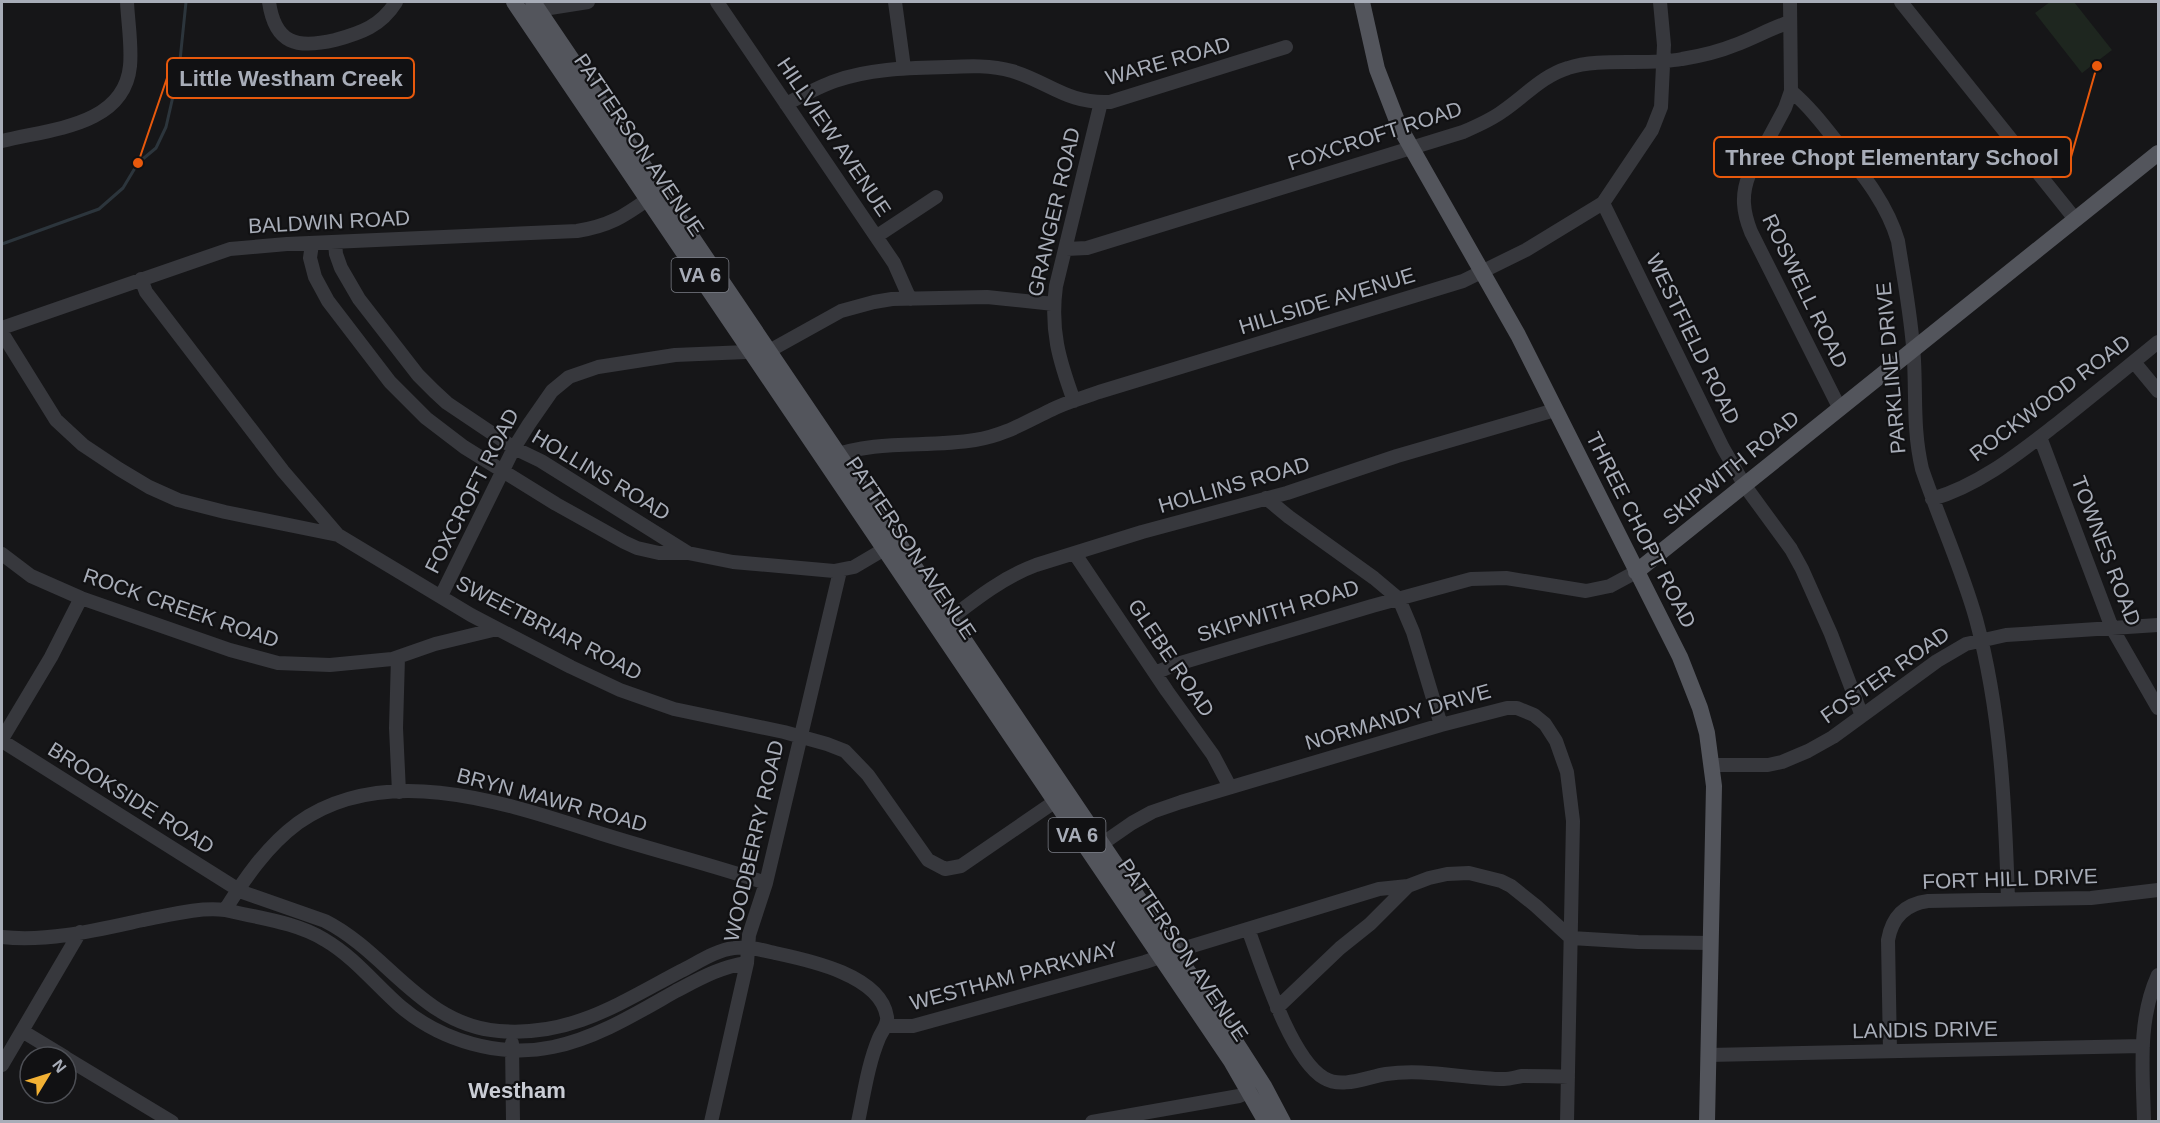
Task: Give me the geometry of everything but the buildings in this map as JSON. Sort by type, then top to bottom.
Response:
[{"type":"main road","name":"THREE CHOPT ROAD","points":[[1362,2],[1377,69],[1399,126],[1483,273],[1555,410],[1693,687],[1707,733],[1712,765],[1714,804],[1707,1122]]},
{"type":"main road","name":"PATTERSON AVENUE","points":[[527,6],[654,195],[751,351],[831,456]]},
{"type":"main road","name":"SKIPWITH ROAD","points":[[1636,572],[2158,153]]},
{"type":"main road","name":"PATTERSON AVENUE","points":[[654,195],[769,351],[831,456],[1257,1089],[1283,1122]]},
{"type":"main road","name":"PATTERSON AVENUE","points":[[1257,1089],[1266,1122]]},
{"type":"street","points":[[2,141],[74,124],[97,115],[112,104],[126,83],[129,71],[127,2]]},
{"type":"street","points":[[269,2],[274,24],[280,33],[304,45],[332,40],[369,29],[385,16],[396,2]]},
{"type":"street","points":[[527,6],[588,2]]},
{"type":"street","name":"HILLVIEW AVENUE","points":[[717,2],[877,236],[894,263],[910,299]]},
{"type":"street","points":[[895,2],[904,68]]},
{"type":"street","name":"HILLSIDE AVENUE","points":[[831,456],[867,447],[960,442],[984,438],[1024,425],[1052,410],[1099,392],[1483,273],[1603,203],[1637,155],[1656,122],[1661,107],[1664,62],[1660,2]]},
{"type":"street","points":[[1790,2],[1791,91]]},
{"type":"street","points":[[1902,2],[2075,219]]},
{"type":"street","name":"FOXCROFT ROAD","points":[[1066,249],[1088,248],[1463,132],[1504,111],[1543,80],[1566,69],[1577,66],[1664,62],[1716,52],[1790,22]]},
{"type":"street","name":"WARE ROAD","points":[[786,105],[835,81],[854,76],[904,68],[992,67],[1021,74],[1076,99],[1101,102],[1131,96],[1286,47]]},
{"type":"street","name":"PARKLINE DRIVE","points":[[1791,91],[1811,109],[1870,183],[1887,211],[1898,241],[1913,350],[1915,435],[1922,469],[1981,639],[2000,742],[2008,899]]},
{"type":"street","name":"ROSWELL ROAD","points":[[1791,91],[1785,108],[1749,175],[1745,186],[1743,206],[1751,232],[1840,409]]},
{"type":"street","name":"GRANGER ROAD","points":[[1074,401],[1057,351],[1054,304],[1101,102]]},
{"type":"street","name":"BALDWIN ROAD","points":[[2,328],[230,249],[577,231],[615,221],[654,195]]},
{"type":"street","points":[[877,236],[936,197]]},
{"type":"street","name":"WESTFIELD ROAD","points":[[1603,203],[1691,383],[1745,486],[1771,520],[1802,569],[1831,634],[1862,716]]},
{"type":"street","name":"HOLLINS ROAD","points":[[335,243],[336,254],[348,282],[418,375],[447,403],[514,448],[560,473],[688,553]]},
{"type":"street","name":"HOLLINS ROAD","points":[[312,244],[311,264],[319,285],[336,313],[390,382],[426,418],[556,504],[637,548],[660,553],[688,553],[733,562],[840,571],[854,567],[891,546]]},
{"type":"street","name":"SWEETBRIAR ROAD","points":[[141,279],[146,292],[203,368],[310,504],[338,535],[497,628],[571,667],[648,701],[674,709],[800,736],[844,751],[856,761],[928,860],[945,869],[961,866],[1061,798]]},
{"type":"street","name":"FOXCROFT ROAD","points":[[441,596],[514,448],[539,407],[568,377],[598,367],[675,355],[769,351],[840,311],[874,302],[987,297],[1054,304]]},
{"type":"street","points":[[2,333],[56,420],[83,445],[148,487],[187,502],[338,535]]},
{"type":"street","name":"ROCKWOOD ROAD","points":[[1932,499],[1945,496],[1981,478],[2040,437],[2158,342]]},
{"type":"street","points":[[2134,362],[2158,391]]},
{"type":"street","name":"HOLLINS ROAD","points":[[944,623],[1007,578],[1036,565],[1555,410]]},
{"type":"street","name":"TOWNES ROAD","points":[[2040,437],[2112,628],[2158,708]]},
{"type":"street","points":[[1266,498],[1399,599],[1413,632],[1441,725]]},
{"type":"street","name":"ROCK CREEK ROAD","points":[[2,554],[31,576],[81,598],[238,653],[278,663],[330,665],[398,657],[435,644],[497,628]]},
{"type":"street","name":"GLEBE ROAD","points":[[1075,554],[1213,755],[1230,787]]},
{"type":"street","name":"WOODBERRY ROAD","points":[[711,1122],[747,963],[749,935],[766,883],[840,571]]},
{"type":"street","name":"SKIPWITH ROAD","points":[[1155,673],[1174,665],[1471,579],[1524,580],[1586,591],[1610,586],[1636,572]]},
{"type":"street","points":[[2,740],[51,657],[81,598]]},
{"type":"street","name":"FOSTER ROAD","points":[[1712,765],[1747,766],[1782,762],[1825,742],[1938,661],[1966,644],[1981,639],[2006,635],[2158,625]]},
{"type":"street","points":[[398,657],[396,728],[399,792]]},
{"type":"street","name":"NORMANDY DRIVE","points":[[1095,848],[1152,812],[1230,787],[1441,725],[1507,708],[1526,710],[1540,719],[1556,741],[1567,772],[1573,821],[1567,1122]]},
{"type":"street","name":"BROOKSIDE ROAD","points":[[2,740],[238,890]]},
{"type":"street","name":"BRYN MAWR ROAD","points":[[225,910],[277,841],[298,823],[315,813],[351,800],[374,794],[399,792],[441,793],[483,799],[540,814],[766,883]]},
{"type":"street","points":[[1277,1008],[1340,948],[1370,924],[1408,886],[1447,874],[1469,873],[1494,878],[1511,886],[1571,938],[1711,943]]},
{"type":"street","name":"WESTHAM PARKWAY","points":[[238,890],[338,927],[369,951],[414,993],[449,1016],[496,1031],[535,1032],[571,1025],[610,1008],[708,957],[733,948],[748,948],[804,959],[846,973],[869,988],[877,998],[887,1017],[886,1026],[913,1026],[1167,954],[1379,889],[1408,886]]},
{"type":"street","name":"FORT HILL DRIVE","points":[[1890,1052],[1888,940],[1896,918],[1906,908],[1921,902],[2091,898],[2158,890]]},
{"type":"street","points":[[2,937],[47,938],[201,910],[225,910],[314,934],[340,950],[402,1008],[421,1021],[482,1047],[512,1050],[552,1048],[586,1038],[723,967],[747,963]]},
{"type":"street","points":[[1248,930],[1277,1008],[1301,1053],[1323,1078],[1348,1082],[1394,1073],[1504,1079],[1568,1077]]},
{"type":"street","points":[[2,1065],[80,932]]},
{"type":"street","points":[[2144,1122],[2143,1046],[2147,1010],[2158,975]]},
{"type":"street","points":[[858,1122],[873,1053],[886,1026]]},
{"type":"street","points":[[22,1032],[44,1045]]},
{"type":"street","points":[[512,1032],[513,1122]]},
{"type":"street","name":"LANDIS DRIVE","points":[[1708,1055],[2143,1046]]},
{"type":"street","points":[[78,1066],[172,1122]]},
{"type":"street","points":[[1092,1122],[1231,1097],[1257,1089]]},
{"type":"shaded area","points":[[2050,2],[2074,2],[2112,50],[2082,73],[2035,13]]},
{"type":"waterway","points":[[2,244],[99,209],[123,188],[138,163],[156,148],[166,127],[179,70],[186,2]]},
{"type":"place","name":"Three Chopt Elementary School","points":[[2097,66]]},
{"type":"place","name":"Little Westham Creek","points":[[138,163]]},
{"type":"district","name":"Westham","points":[[517,1090]]}]
